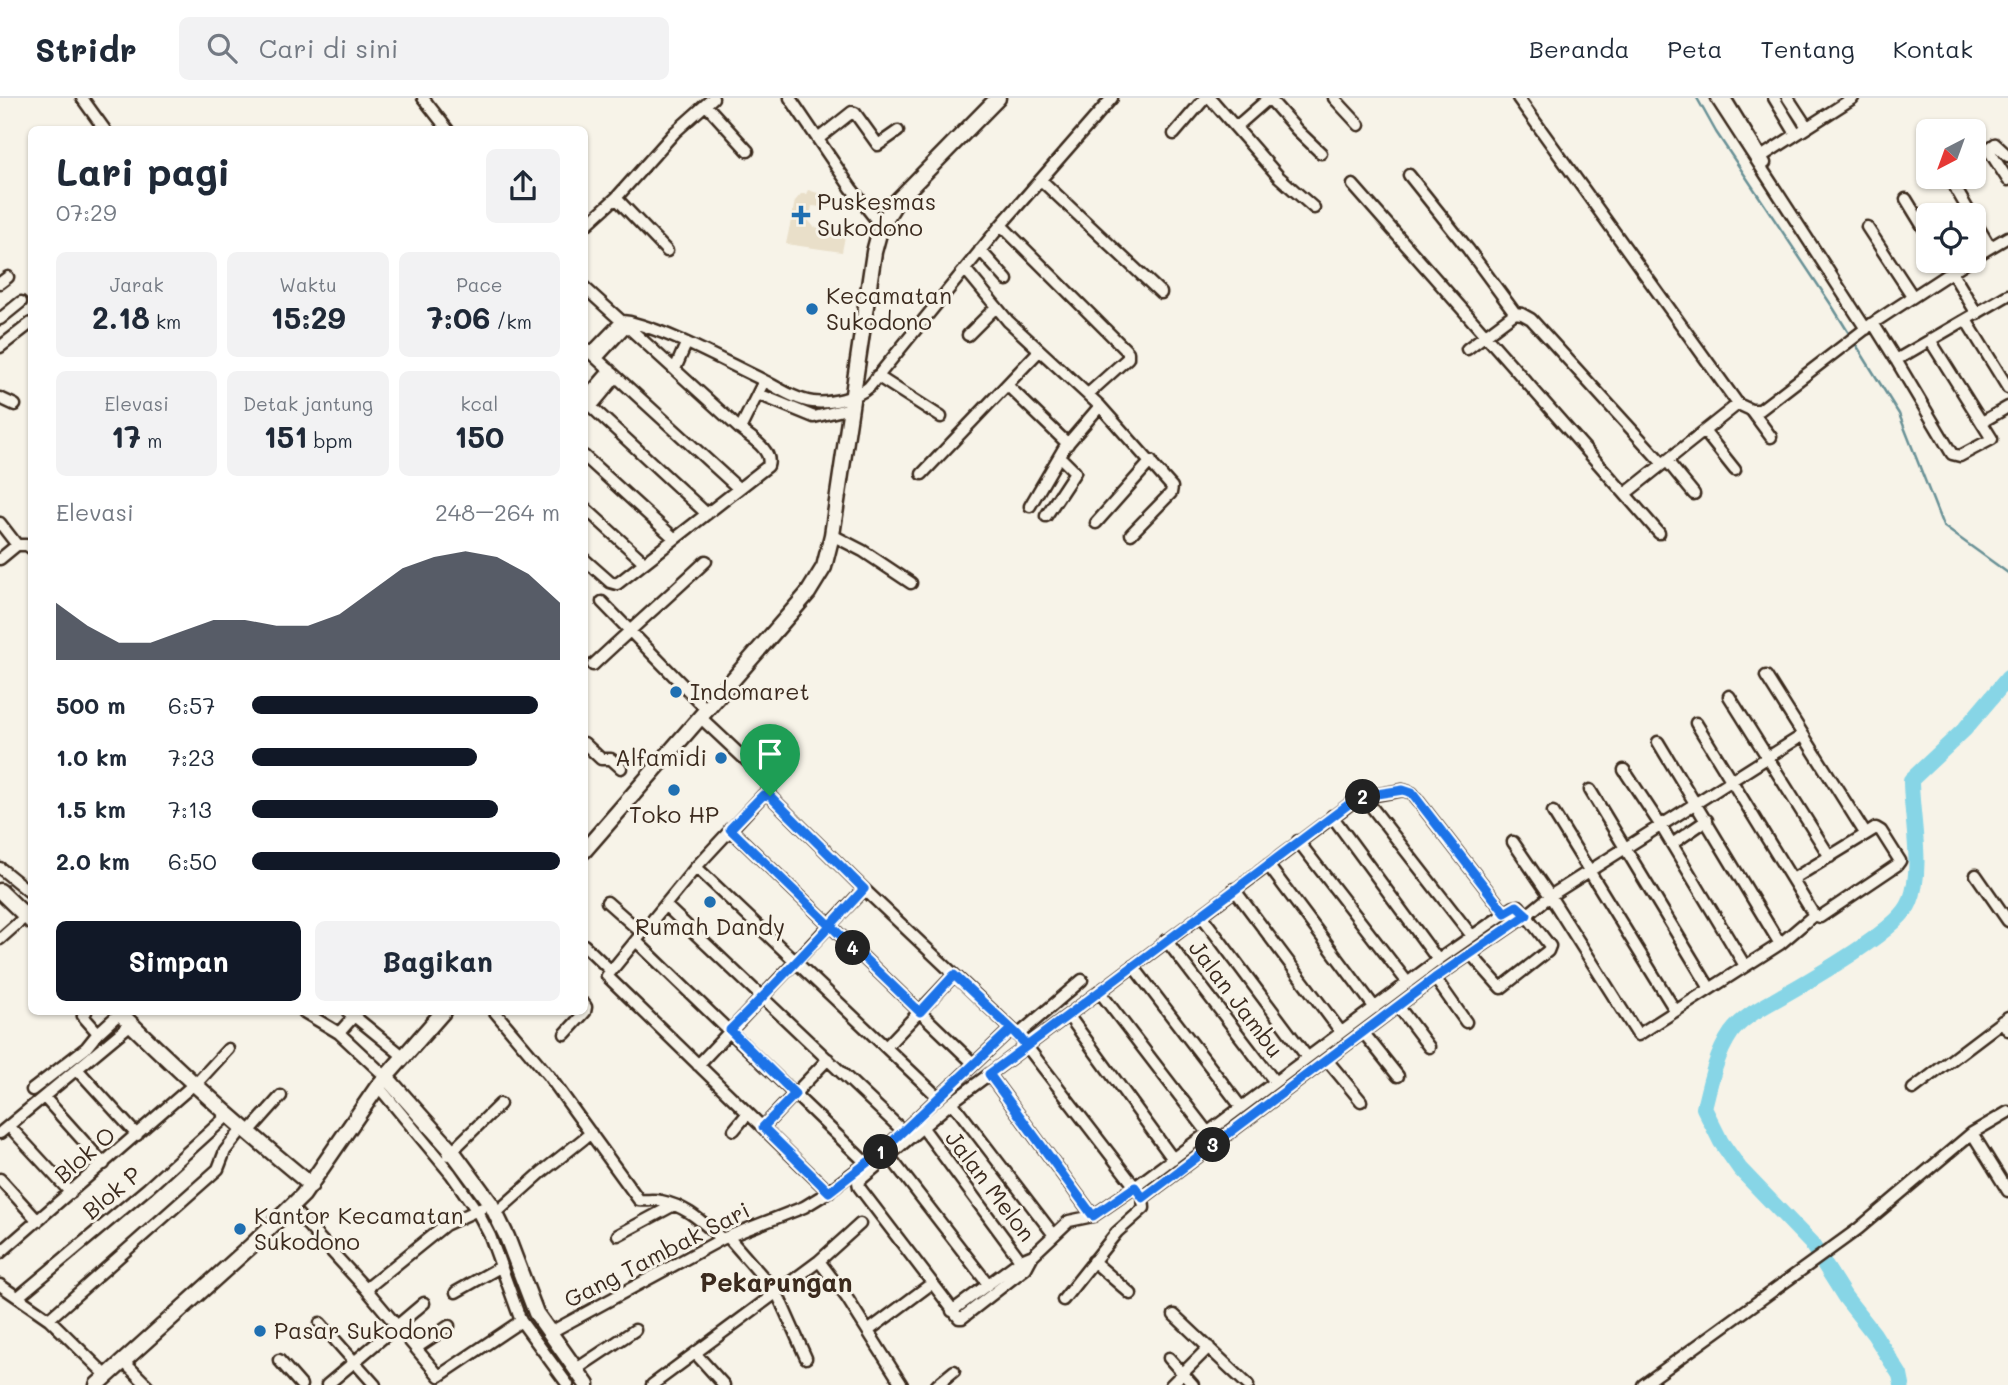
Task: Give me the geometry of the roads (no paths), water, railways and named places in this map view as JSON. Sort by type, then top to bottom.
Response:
[{"type":"main road","points":[[588,846],[808,593],[824,567],[832,535],[874,252],[881,226],[906,189],[998,98]]},
{"type":"main road","points":[[8,892],[28,912]]},
{"type":"main road","points":[[122,1015],[227,1116],[311,1185]]},
{"type":"main road","points":[[102,1380],[251,1247],[291,1207],[311,1185],[382,1082],[437,1015]]},
{"type":"main road","points":[[382,1082],[486,1209],[530,1301],[549,1333],[587,1385]]},
{"type":"street","points":[[82,98],[103,126]]},
{"type":"street","points":[[423,98],[445,126]]},
{"type":"street","points":[[790,98],[881,226]]},
{"type":"street","points":[[758,394],[814,417],[852,402],[866,390],[1001,225],[1112,98]]},
{"type":"street","points":[[1174,134],[1207,98],[1279,177],[1314,208]]},
{"type":"street","points":[[1334,98],[1359,125]]},
{"type":"street","points":[[1518,98],[1738,404],[1751,410],[1760,410],[1772,403],[1866,328],[1948,273]]},
{"type":"street","points":[[1716,98],[1866,328],[1896,360],[1952,454],[1960,456],[1992,439],[1930,340]]},
{"type":"street","points":[[1725,98],[1777,187]]},
{"type":"street","points":[[1774,98],[1796,134]]},
{"type":"street","points":[[1788,98],[1807,127]]},
{"type":"street","points":[[1761,157],[1841,101],[1853,98]]},
{"type":"street","points":[[1236,127],[1269,99],[1321,153]]},
{"type":"street","points":[[588,223],[616,198],[675,132],[710,102],[748,151]]},
{"type":"street","points":[[818,139],[852,112],[878,145],[898,131]]},
{"type":"street","points":[[2007,157],[1995,144],[1988,149],[2008,180]]},
{"type":"street","points":[[1409,176],[1515,313]]},
{"type":"street","points":[[1041,180],[1161,293]]},
{"type":"street","points":[[1353,185],[1659,533]]},
{"type":"street","points":[[616,198],[667,251]]},
{"type":"street","points":[[1906,199],[1916,215]]},
{"type":"street","points":[[1001,225],[1128,352],[1128,358],[1087,394]]},
{"type":"street","points":[[1867,227],[1913,298]]},
{"type":"street","points":[[1986,250],[2008,237]]},
{"type":"street","points":[[1986,240],[1990,247]]},
{"type":"street","points":[[980,250],[1007,280]]},
{"type":"street","points":[[965,269],[996,307],[1039,351],[1100,406],[1151,461],[1173,490],[1131,534]]},
{"type":"street","points":[[1952,273],[1977,314]]},
{"type":"street","points":[[588,290],[768,454],[769,461],[768,466],[615,584],[588,562]]},
{"type":"street","points":[[1896,360],[2008,295]]},
{"type":"street","points":[[0,319],[21,302]]},
{"type":"street","points":[[968,335],[996,307]]},
{"type":"street","points":[[1466,349],[1515,313],[1531,319],[1694,494]]},
{"type":"street","points":[[1966,320],[2008,388]]},
{"type":"street","points":[[626,323],[686,344],[779,389],[813,402],[852,402]]},
{"type":"street","points":[[626,323],[591,353],[738,488]]},
{"type":"street","points":[[0,347],[28,325]]},
{"type":"street","points":[[675,369],[686,344]]},
{"type":"street","points":[[922,474],[1039,351]]},
{"type":"street","points":[[588,401],[613,374]]},
{"type":"street","points":[[877,376],[941,417]]},
{"type":"street","points":[[740,429],[764,381]]},
{"type":"street","points":[[1007,385],[1068,444]]},
{"type":"street","points":[[773,401],[779,389]]},
{"type":"street","points":[[0,398],[15,405]]},
{"type":"street","points":[[813,402],[814,417]]},
{"type":"street","points":[[588,403],[706,514]]},
{"type":"street","points":[[1625,494],[1738,404]]},
{"type":"street","points":[[1030,506],[1068,444],[1100,406]]},
{"type":"street","points":[[1982,422],[2008,407]]},
{"type":"street","points":[[1751,410],[1772,437]]},
{"type":"street","points":[[1704,431],[1735,470]]},
{"type":"street","points":[[1046,516],[1076,472],[1060,457]]},
{"type":"street","points":[[588,460],[674,538]]},
{"type":"street","points":[[1096,523],[1151,461]]},
{"type":"street","points":[[588,512],[644,562]]},
{"type":"street","points":[[0,523],[18,545]]},
{"type":"street","points":[[832,535],[863,551],[911,583]]},
{"type":"street","points":[[0,559],[18,545],[28,546]]},
{"type":"street","points":[[593,665],[706,561]]},
{"type":"street","points":[[602,602],[767,780],[770,784],[770,796]]},
{"type":"street","points":[[1766,676],[1865,833]]},
{"type":"street","points":[[1729,696],[1830,857]]},
{"type":"street","points":[[1696,723],[1814,915],[1819,917],[1899,863],[1899,859],[1881,831],[1876,828],[1793,879]]},
{"type":"street","points":[[1143,1198],[1435,978],[1527,915],[1550,896],[1803,735]]},
{"type":"street","points":[[1658,743],[1780,944]]},
{"type":"street","points":[[588,747],[601,759],[611,759],[621,768]]},
{"type":"street","points":[[1625,770],[1745,966]]},
{"type":"street","points":[[1470,953],[1501,988],[1550,949],[1549,942],[1517,906],[1505,913],[1307,1057],[1135,1187],[1093,1216],[1069,1221],[962,1318],[952,1311],[858,1185],[952,1102],[1298,841],[1363,796],[1403,790],[1412,793],[1505,913]]},
{"type":"street","points":[[1590,790],[1709,987]]},
{"type":"street","points":[[829,1192],[608,978],[610,970],[696,867],[763,795],[770,796],[1015,1032],[1143,1198],[1144,1208],[1117,1232],[1063,1300]]},
{"type":"street","points":[[1363,796],[1472,936]]},
{"type":"street","points":[[1553,812],[1675,1010]]},
{"type":"street","points":[[1332,816],[1438,960]]},
{"type":"street","points":[[1672,844],[1707,820]]},
{"type":"street","points":[[730,829],[974,1064]]},
{"type":"street","points":[[1298,841],[1408,983]]},
{"type":"street","points":[[1513,842],[1638,1035],[1709,987],[1780,944],[1814,915]]},
{"type":"street","points":[[1268,864],[1375,1008]]},
{"type":"street","points":[[696,867],[938,1097]]},
{"type":"street","points":[[0,868],[8,892],[28,894]]},
{"type":"street","points":[[1976,875],[2008,921]]},
{"type":"street","points":[[698,1065],[864,889]]},
{"type":"street","points":[[1234,889],[1341,1032]]},
{"type":"street","points":[[607,902],[730,1030],[866,1163]]},
{"type":"street","points":[[665,905],[903,1131]]},
{"type":"street","points":[[0,939],[28,912]]},
{"type":"street","points":[[1201,915],[1307,1057]]},
{"type":"street","name":"Jalan Jambu","points":[[1166,940],[1275,1082]]},
{"type":"street","points":[[588,950],[610,970]]},
{"type":"street","points":[[1133,966],[1241,1107]]},
{"type":"street","points":[[886,1047],[954,975]]},
{"type":"street","points":[[1435,978],[1466,1022]]},
{"type":"street","name":"Gang Tambak Sari","points":[[549,1333],[725,1238],[804,1207],[829,1192],[903,1131],[974,1064],[1082,979]]},
{"type":"street","points":[[1099,992],[1208,1133]]},
{"type":"street","points":[[1398,1006],[1429,1047]]},
{"type":"street","points":[[84,1015],[97,1033]]},
{"type":"street","points":[[32,1090],[86,1048],[116,1015]]},
{"type":"street","points":[[309,1015],[339,1033],[382,1082]]},
{"type":"street","points":[[339,1033],[350,1015]]},
{"type":"street","points":[[352,1015],[403,1056]]},
{"type":"street","points":[[498,1015],[549,1076],[639,1200],[661,1201],[690,1211],[725,1238],[777,1293],[806,1358]]},
{"type":"street","points":[[565,1034],[582,1015]]},
{"type":"street","points":[[1068,1015],[1173,1159]]},
{"type":"street","points":[[1913,1089],[2006,1023]]},
{"type":"street","points":[[71,1193],[4,1130],[131,1024]]},
{"type":"street","points":[[1363,1032],[1398,1076]]},
{"type":"street","name":"Blok O","points":[[2,1249],[71,1193],[194,1085],[228,1049]]},
{"type":"street","points":[[763,1127],[828,1059]]},
{"type":"street","points":[[1327,1060],[1361,1101]]},
{"type":"street","points":[[78,1070],[137,1135]]},
{"type":"street","points":[[989,1074],[1093,1216]]},
{"type":"street","points":[[49,1319],[218,1169],[225,1151],[281,1096]]},
{"type":"street","points":[[44,1097],[104,1164]]},
{"type":"street","points":[[952,1102],[1054,1235]]},
{"type":"street","points":[[446,1157],[500,1104]]},
{"type":"street","points":[[1643,1385],[1858,1229],[1972,1133],[2008,1112]]},
{"type":"street","points":[[734,1130],[748,1113]]},
{"type":"street","name":"Blok P","points":[[19,1297],[149,1188],[227,1116]]},
{"type":"street","name":"Jalan Melon","points":[[923,1128],[1024,1264]]},
{"type":"street","points":[[366,1289],[445,1226],[486,1209],[542,1172],[591,1133]]},
{"type":"street","points":[[1972,1133],[2008,1191]]},
{"type":"street","points":[[890,1157],[988,1284]]},
{"type":"street","points":[[0,1179],[38,1221]]},
{"type":"street","points":[[618,1235],[674,1205]]},
{"type":"street","points":[[291,1207],[441,1376],[521,1321]]},
{"type":"street","points":[[486,1209],[521,1321],[568,1385]]},
{"type":"street","points":[[652,1385],[819,1261],[860,1224]]},
{"type":"street","points":[[819,1261],[902,1385]]},
{"type":"street","points":[[1093,1261],[1131,1294]]},
{"type":"street","points":[[952,1311],[988,1284],[1024,1264]]},
{"type":"street","points":[[456,1292],[502,1266]]},
{"type":"street","points":[[868,1331],[931,1284]]},
{"type":"street","points":[[2,1289],[19,1297],[49,1319],[102,1380]]},
{"type":"street","points":[[327,1385],[424,1303]]},
{"type":"street","points":[[1174,1315],[1248,1385]]},
{"type":"street","points":[[320,1324],[375,1385]]},
{"type":"street","points":[[416,1348],[449,1326]]},
{"type":"street","points":[[575,1370],[635,1330]]},
{"type":"street","points":[[1171,1385],[1209,1347]]},
{"type":"street","points":[[695,1353],[724,1385]]},
{"type":"street","points":[[1168,1358],[1193,1385]]},
{"type":"street","points":[[279,1360],[300,1385]]},
{"type":"street","points":[[123,1361],[147,1385]]},
{"type":"street","points":[[937,1385],[954,1371]]},
{"type":"waterway","points":[[1697,98],[1716,132],[1832,306],[1899,414],[1943,526],[2008,573]]},
{"type":"waterway","points":[[1902,1385],[1900,1375],[1874,1334],[1845,1297],[1811,1243],[1740,1169],[1721,1142],[1704,1108],[1717,1060],[1731,1033],[1742,1021],[1853,953],[1903,913],[1910,902],[1916,874],[1911,780],[1964,730],[2008,678]]},
{"type":"place","name":"Puskesmas Sukodono","points":[[801,215]]},
{"type":"place","name":"Kecamatan Sukodono","points":[[812,309]]},
{"type":"place","name":"Indomaret","points":[[676,692]]},
{"type":"place","name":"Alfamidi","points":[[721,758]]},
{"type":"place","name":"Toko HP","points":[[674,790]]},
{"type":"place","name":"Rumah Dandy","points":[[710,902]]},
{"type":"place","name":"Kantor Kecamatan Sukodono","points":[[240,1229]]},
{"type":"place","name":"Pasar Sukodono","points":[[260,1331]]},
{"type":"district","name":"Pekarungan","points":[[776,1283]]}]
